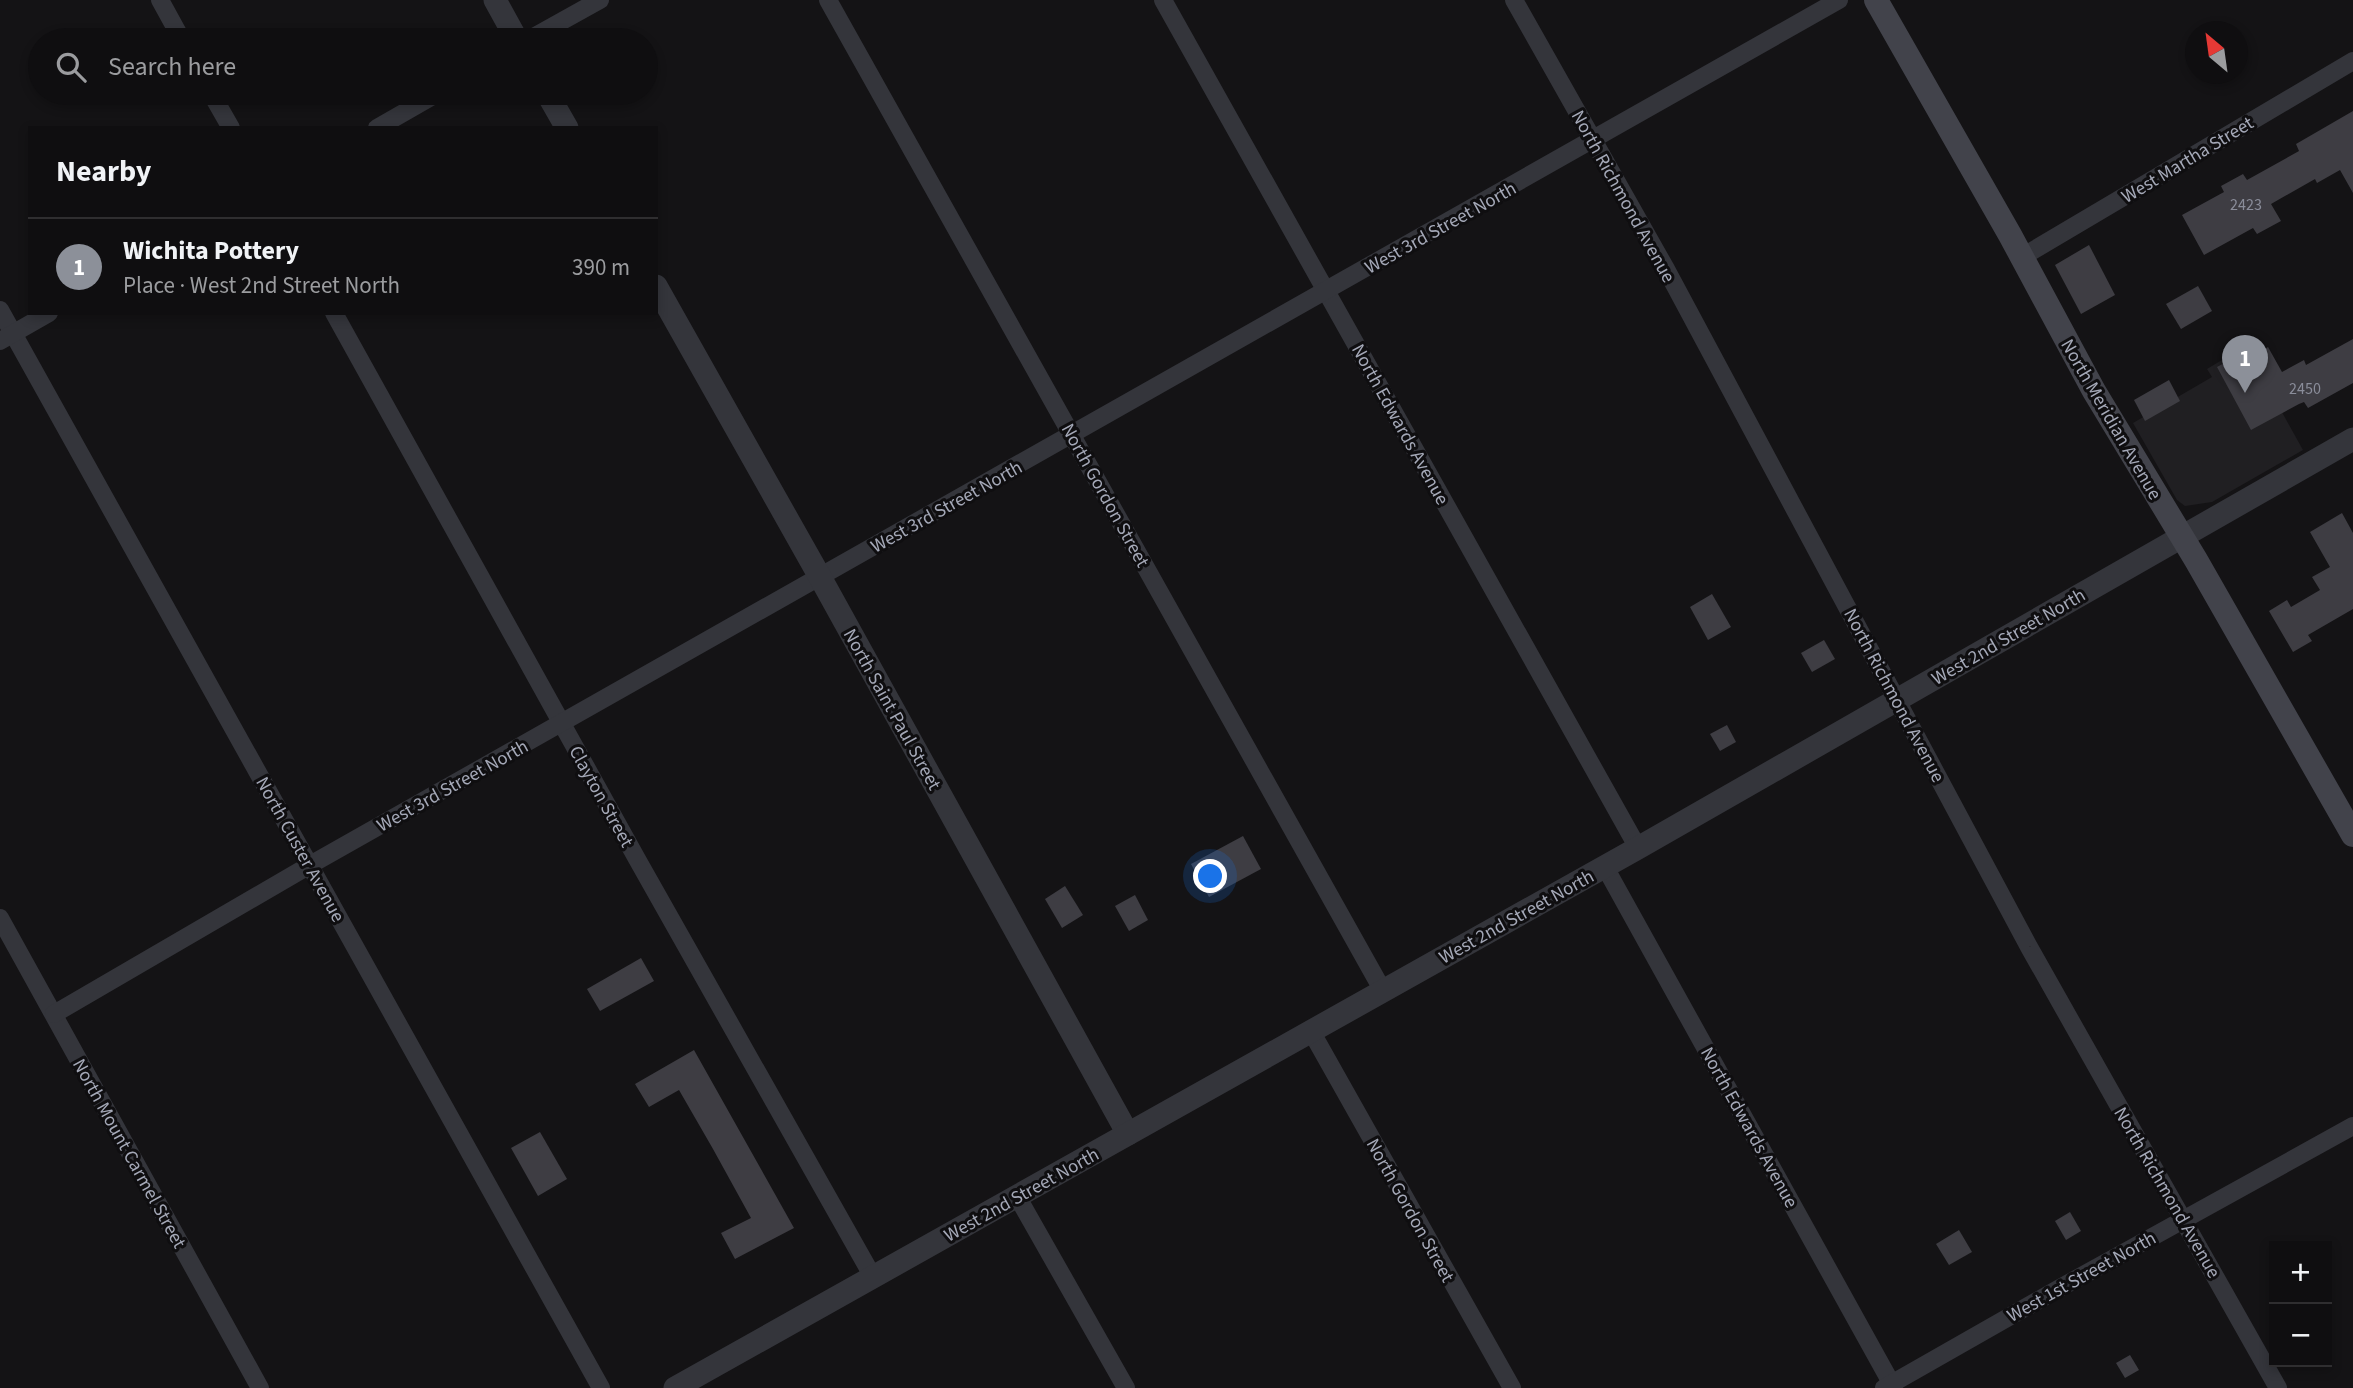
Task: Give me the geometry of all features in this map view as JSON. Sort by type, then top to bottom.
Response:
[{"type":"main road","name":"North Meridian Avenue","points":[[1876,0],[2022,257],[2094,391],[2353,835]]},
{"type":"street","points":[[160,0],[175,28]]},
{"type":"street","points":[[495,0],[510,28]]},
{"type":"street","points":[[550,28],[600,0]]},
{"type":"street","name":"North Gordon Street","points":[[828,0],[1383,991]]},
{"type":"street","name":"North Edwards Avenue","points":[[1163,0],[1638,848]]},
{"type":"street","name":"North Richmond Avenue","points":[[1514,0],[1665,269],[2029,947],[2278,1388]]},
{"type":"street","name":"West 3rd Street North","points":[[54,1014],[310,865],[1839,0]]},
{"type":"street","name":"West Martha Street","points":[[2022,257],[2353,61]]},
{"type":"street","points":[[218,105],[230,126]]},
{"type":"street","points":[[380,126],[417,105]]},
{"type":"street","points":[[554,105],[566,126]]},
{"type":"street","name":"North Saint Paul Street","points":[[658,290],[1128,1134]]},
{"type":"street","name":"North Custer Avenue","points":[[0,310],[7,337],[310,865],[601,1388]]},
{"type":"street","points":[[7,337],[46,315]]},
{"type":"street","name":"Clayton Street","points":[[335,315],[873,1277]]},
{"type":"street","name":"West 2nd Street North","points":[[675,1388],[1605,867],[2353,439]]},
{"type":"street","name":"North Edwards Avenue","points":[[1605,867],[1890,1387]]},
{"type":"street","name":"North Mount Carmel Street","points":[[0,918],[260,1388]]},
{"type":"street","name":"North Gordon Street","points":[[1311,1031],[1511,1388]]},
{"type":"street","name":"West 1st Street North","points":[[1890,1387],[2353,1126]]},
{"type":"street","points":[[1017,1196],[1126,1388]]},
{"type":"shaded area","points":[[2245,346],[2303,450],[2212,502],[2185,506],[2177,500],[2133,423],[2212,377],[2207,369]]},
{"type":"building","points":[[2353,111],[2353,193],[2340,170],[2317,183],[2315,179],[2271,204],[2281,221],[2257,234],[2253,228],[2204,255],[2182,215],[2224,192],[2221,186],[2243,174],[2247,180],[2299,151],[2296,144]]},
{"type":"building","points":[[2089,245],[2115,295],[2081,314],[2055,265]]},
{"type":"building","points":[[2198,286],[2212,311],[2181,329],[2166,304]]},
{"type":"building","points":[[2353,339],[2353,383],[2308,408],[2304,402],[2251,430],[2217,367],[2239,355],[2243,362],[2268,347],[2282,372],[2304,360],[2306,365]]},
{"type":"building","points":[[2169,380],[2180,401],[2145,421],[2134,400]]},
{"type":"building","points":[[2342,513],[2353,533],[2353,609],[2308,635],[2312,641],[2293,652],[2269,611],[2287,600],[2291,607],[2320,590],[2312,577],[2330,567],[2310,532]]},
{"type":"building","points":[[1712,594],[1731,627],[1708,640],[1690,607]]},
{"type":"building","points":[[1824,640],[1835,659],[1812,672],[1801,653]]},
{"type":"building","points":[[1727,725],[1736,742],[1720,751],[1710,734]]},
{"type":"building","points":[[1243,836],[1261,869],[1209,897],[1191,864]]},
{"type":"building","points":[[1065,886],[1083,915],[1062,928],[1045,899]]},
{"type":"building","points":[[1135,895],[1148,920],[1129,931],[1115,906]]},
{"type":"building","points":[[641,958],[654,981],[600,1011],[587,989]]},
{"type":"building","points":[[694,1050],[794,1228],[735,1259],[721,1233],[751,1218],[713,1149],[679,1090],[649,1107],[635,1084]]},
{"type":"building","points":[[540,1132],[567,1179],[538,1196],[511,1148]]},
{"type":"building","points":[[2070,1212],[2081,1231],[2066,1240],[2055,1221]]},
{"type":"building","points":[[1959,1230],[1972,1252],[1949,1265],[1936,1244]]},
{"type":"building","points":[[2130,1355],[2139,1370],[2125,1378],[2116,1363]]},
{"type":"place","name":"Wichita Pottery","points":[[2245,393]]}]
